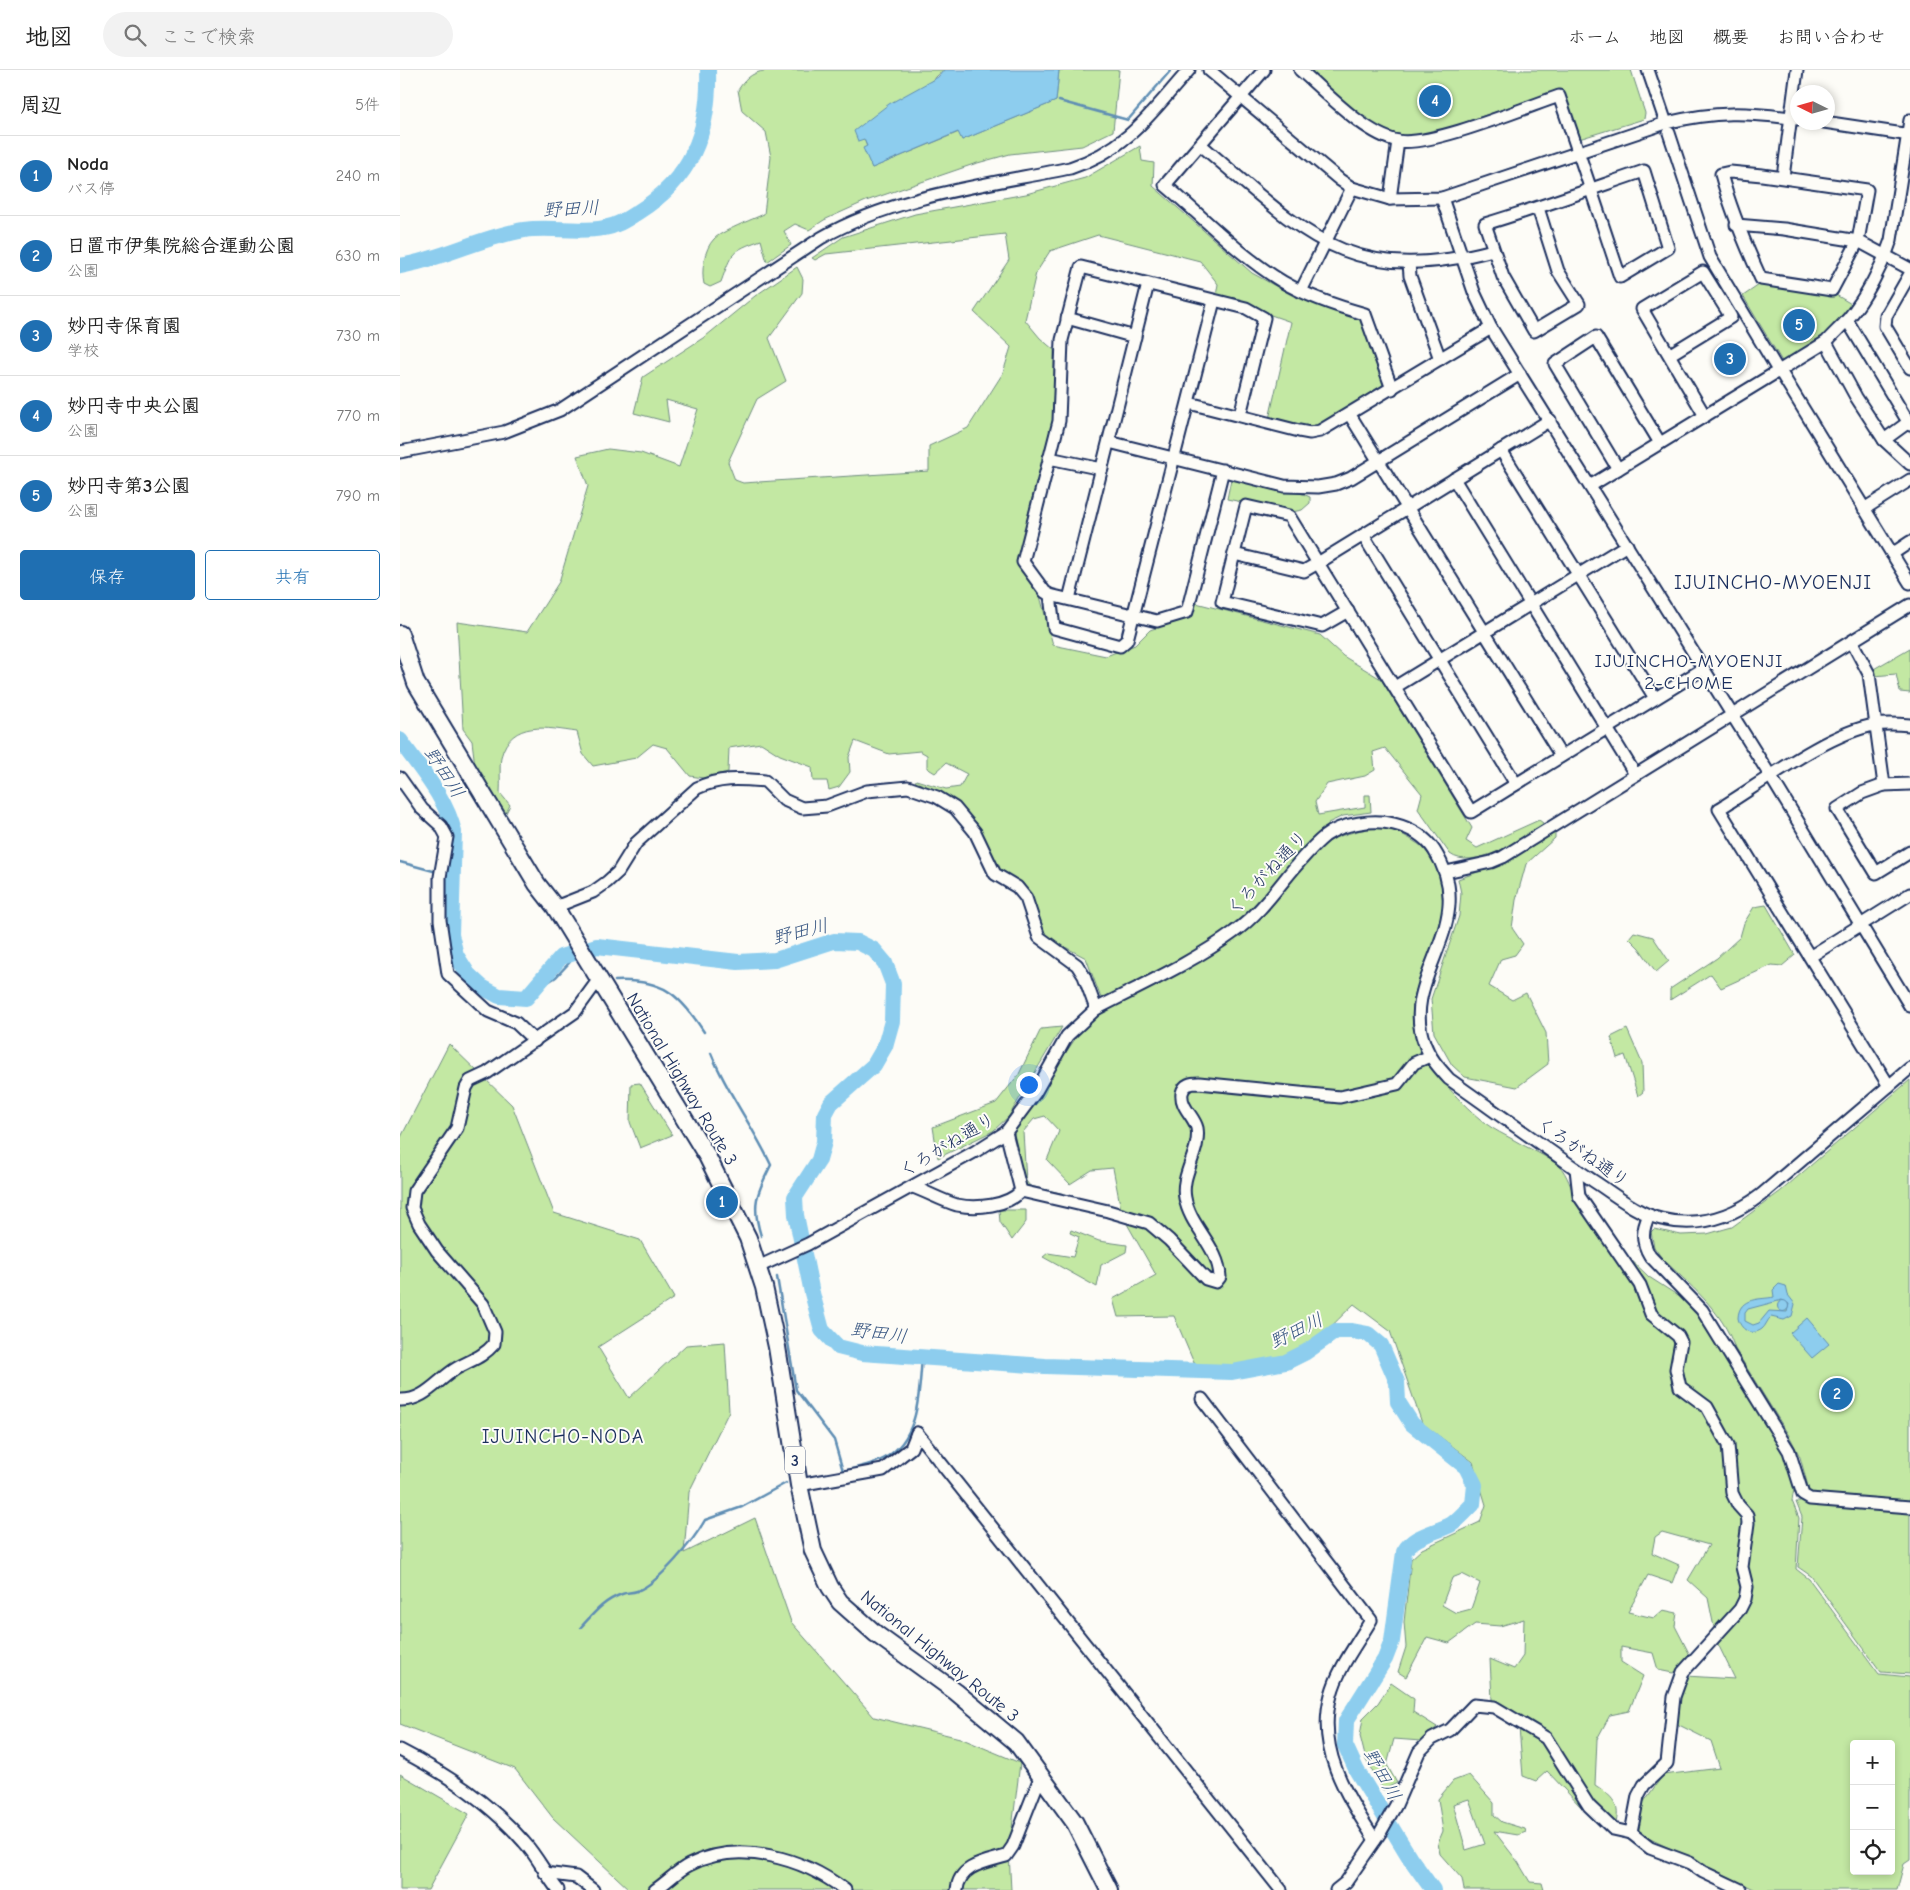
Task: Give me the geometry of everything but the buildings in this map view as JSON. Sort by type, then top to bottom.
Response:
[{"type":"highway","name":"National Highway Route 3","points":[[402,645],[416,683],[536,884],[555,906],[707,1156],[748,1238],[758,1267],[777,1347],[813,1551],[830,1588],[840,1602],[876,1634],[991,1720],[1016,1742],[1042,1775],[1075,1823],[1109,1890]]},
{"type":"street","points":[[400,452],[504,432],[560,410],[821,238],[856,219],[898,204],[1070,168],[1093,160],[1126,140],[1189,70]]},
{"type":"street","points":[[1209,70],[1322,166],[1352,188],[1390,199],[1442,198],[1578,152],[1668,128],[1701,114],[1735,112],[1790,118]]},
{"type":"street","points":[[1264,70],[1201,145],[1165,184],[1266,270],[1301,291],[1340,307],[1365,314],[1392,389]]},
{"type":"street","points":[[1300,70],[1361,122],[1374,131],[1398,141],[1441,136],[1559,96],[1590,189],[1620,277],[1668,248],[1644,171],[1590,189],[1538,208],[1484,224],[1503,278],[1534,331],[1579,304],[1558,271],[1538,208]]},
{"type":"street","points":[[1648,70],[1710,257],[1910,583]]},
{"type":"street","points":[[1797,85],[1798,70]]},
{"type":"street","points":[[1590,486],[1826,342],[1847,320],[1860,302],[1886,254],[1895,224],[1910,120]]},
{"type":"street","points":[[1835,124],[1909,135]]},
{"type":"street","points":[[1783,177],[1792,130]]},
{"type":"street","points":[[1390,199],[1398,141]]},
{"type":"street","points":[[1201,145],[1285,217],[1325,243],[1375,260],[1409,264],[1462,258],[1493,250]]},
{"type":"street","points":[[1730,172],[1783,177],[1867,190],[1858,241],[1832,290],[1761,279],[1736,225],[1722,174],[1730,172]]},
{"type":"street","points":[[1301,291],[1352,188]]},
{"type":"street","points":[[1442,198],[1462,258],[1491,328],[1771,777],[1910,1006]]},
{"type":"street","points":[[1736,225],[1784,229],[1858,241],[1886,254],[1910,270]]},
{"type":"street","points":[[1409,264],[1410,276],[1440,359]]},
{"type":"street","points":[[1223,470],[1187,612],[1157,621],[1050,595],[1045,592],[1023,562],[1059,421],[1062,340],[1081,267],[1246,308],[1264,318],[1240,415]]},
{"type":"street","points":[[1669,355],[1731,317],[1703,272],[1642,309],[1704,416]]},
{"type":"street","points":[[1910,274],[1886,316],[1885,326],[1910,368]]},
{"type":"street","points":[[1069,599],[1148,284]]},
{"type":"street","points":[[1050,595],[1054,628],[1120,646],[1127,640],[1135,616],[1214,300]]},
{"type":"street","points":[[1067,318],[1135,337]]},
{"type":"street","points":[[1847,320],[1909,423],[1884,440]]},
{"type":"street","points":[[1188,403],[1310,433],[1329,428],[1491,328]]},
{"type":"street","points":[[1618,469],[1555,364],[1596,337],[1660,444]]},
{"type":"street","points":[[1826,342],[1856,397],[1884,440],[1910,464]]},
{"type":"street","points":[[1109,442],[1284,486],[1318,487],[1336,484],[1351,478],[1520,374]]},
{"type":"street","points":[[1350,415],[1561,756]]},
{"type":"street","points":[[1234,554],[1304,571],[1550,420]]},
{"type":"street","points":[[1501,450],[1655,698]]},
{"type":"street","points":[[1049,458],[1102,469]]},
{"type":"street","points":[[1454,479],[1635,774]]},
{"type":"street","points":[[1864,509],[1910,480]]},
{"type":"street","points":[[1348,611],[1322,626],[1222,602],[1246,506],[1289,516],[1348,611],[1471,812],[1703,669]]},
{"type":"street","points":[[1362,536],[1516,784]]},
{"type":"street","points":[[1892,554],[1910,542]]},
{"type":"street","points":[[1395,688],[1627,545]]},
{"type":"street","points":[[1446,872],[1503,857],[1910,605]]},
{"type":"street","points":[[1852,642],[1869,674],[1884,785]]},
{"type":"street","points":[[1889,1086],[1811,956],[1719,809],[1828,742],[1862,728],[1876,725],[1910,725]]},
{"type":"street","points":[[400,778],[422,808],[441,826],[447,837],[441,872],[440,920],[448,974],[488,1011],[516,1023],[535,1041]]},
{"type":"street","points":[[555,906],[593,892],[607,882],[618,872],[636,843],[697,788],[708,782],[730,779],[765,781],[784,800],[802,808],[815,809],[867,791],[913,788],[937,797],[955,808],[968,822],[995,874],[1016,887],[1026,898],[1039,937],[1077,965],[1084,976],[1096,1009]]},
{"type":"street","points":[[1910,784],[1884,785],[1862,793],[1837,809],[1876,873],[1910,852]]},
{"type":"street","name":"くろがね通り","points":[[758,1267],[808,1244],[913,1187],[1006,1132],[1035,1094],[1067,1036],[1096,1009],[1166,972],[1235,932],[1327,835],[1344,827],[1372,822],[1386,822],[1412,830],[1432,846],[1446,872],[1450,908],[1446,928],[1423,993],[1420,1011],[1422,1034],[1430,1056],[1450,1079],[1576,1169],[1635,1208],[1649,1215],[1673,1221],[1694,1222],[1716,1218],[1742,1208],[1768,1190],[1910,1068]]},
{"type":"street","points":[[1811,956],[1910,894]]},
{"type":"street","points":[[400,1400],[419,1396],[431,1390],[457,1368],[478,1358],[494,1344],[495,1332],[483,1304],[437,1251],[418,1224],[412,1208],[414,1191],[457,1128],[466,1088],[470,1081],[487,1073],[506,1058],[535,1041],[575,1012],[599,979]]},
{"type":"street","points":[[1021,1191],[1108,1211],[1149,1223],[1169,1240],[1206,1279],[1216,1282],[1220,1277],[1219,1265],[1184,1198],[1186,1177],[1193,1160],[1197,1127],[1182,1101],[1182,1092],[1186,1086],[1191,1083],[1199,1083],[1340,1097],[1397,1084],[1414,1063],[1430,1056]]},
{"type":"street","points":[[1006,1132],[1021,1191]]},
{"type":"street","points":[[1576,1169],[1579,1196],[1640,1285],[1651,1314],[1678,1336],[1681,1342],[1676,1369],[1677,1379],[1680,1386],[1706,1407],[1728,1445],[1732,1493],[1738,1505],[1747,1515],[1748,1523],[1742,1567],[1747,1587],[1745,1598],[1740,1609],[1683,1672],[1678,1682],[1674,1697],[1667,1763],[1644,1785],[1638,1796],[1631,1833]]},
{"type":"street","points":[[913,1187],[956,1204],[971,1206],[1007,1202],[1014,1199],[1021,1191]]},
{"type":"street","points":[[1649,1215],[1643,1229],[1645,1248],[1650,1256],[1702,1310],[1789,1451],[1802,1495],[1810,1499],[1910,1507]]},
{"type":"street","points":[[1202,1399],[1371,1620],[1339,1675],[1331,1695],[1328,1738],[1333,1763],[1347,1796],[1377,1837]]},
{"type":"street","points":[[800,1485],[883,1470],[911,1448],[917,1433],[1281,1890]]},
{"type":"street","points":[[1336,1890],[1346,1882],[1377,1837],[1396,1805],[1419,1752],[1432,1739],[1450,1730],[1474,1705],[1494,1707],[1546,1738],[1589,1806],[1613,1829],[1631,1833],[1650,1848],[1690,1863],[1703,1872],[1741,1890]]},
{"type":"street","points":[[400,1750],[443,1774],[488,1807],[525,1842],[558,1890]]},
{"type":"street","points":[[957,1890],[958,1882],[963,1873],[973,1866],[1006,1856],[1013,1846],[1042,1775]]},
{"type":"street","points":[[656,1890],[679,1870],[692,1863],[721,1856],[748,1854],[778,1856],[807,1867],[845,1890]]},
{"type":"street","points":[[545,1873],[576,1877],[593,1890]]},
{"type":"green space","points":[[771,70],[944,70],[864,139],[867,147],[864,148],[872,168],[959,132],[962,140],[1056,101],[1059,70],[1119,70],[1113,131],[1082,146],[1010,154],[974,164],[866,201],[824,220],[809,230],[795,224],[784,231],[791,245],[767,262],[761,240],[738,250],[731,258],[721,282],[710,287],[704,284],[703,273],[704,260],[711,243],[717,236],[764,214],[771,157],[766,132],[742,111],[738,90],[752,75]]},
{"type":"green space","points":[[1307,70],[1631,70],[1645,113],[1644,119],[1579,139],[1562,89],[1425,136],[1403,135],[1391,133],[1369,122]]},
{"type":"green space","points":[[1140,146],[1142,161],[1154,163],[1153,186],[1252,273],[1297,298],[1298,295],[1362,319],[1385,384],[1383,391],[1324,425],[1313,428],[1269,419],[1291,322],[1216,296],[1218,284],[1200,261],[1098,235],[1050,251],[1036,273],[1025,320],[1040,338],[1054,350],[1054,422],[1032,498],[1018,562],[1040,596],[1053,645],[1106,656],[1135,645],[1150,630],[1193,615],[1196,603],[1320,635],[1343,656],[1381,679],[1472,828],[1466,841],[1477,848],[1539,820],[1543,823],[1543,826],[1523,839],[1497,852],[1471,859],[1459,858],[1450,854],[1418,809],[1422,794],[1385,748],[1373,752],[1375,770],[1365,776],[1327,784],[1315,802],[1318,815],[1365,807],[1365,795],[1370,795],[1371,812],[1343,816],[1328,823],[1337,837],[1377,828],[1395,831],[1418,844],[1433,861],[1442,884],[1443,907],[1438,930],[1414,1000],[1413,1023],[1419,1046],[1424,1056],[1448,1087],[1485,1123],[1560,1167],[1567,1177],[1583,1212],[1612,1254],[1625,1254],[1649,1277],[1691,1304],[1786,1457],[1794,1489],[1792,1501],[1799,1518],[1796,1569],[1809,1579],[1879,1674],[1910,1677],[1910,1860],[1904,1864],[1897,1890],[1756,1890],[1638,1833],[1641,1806],[1663,1775],[1720,1768],[1711,1741],[1675,1723],[1679,1694],[1686,1676],[1735,1679],[1717,1642],[1708,1598],[1688,1580],[1709,1545],[1662,1532],[1655,1537],[1652,1553],[1679,1565],[1672,1583],[1648,1575],[1628,1612],[1654,1618],[1663,1610],[1677,1613],[1675,1626],[1691,1657],[1687,1665],[1673,1673],[1658,1670],[1653,1653],[1621,1647],[1621,1662],[1643,1676],[1629,1711],[1610,1715],[1597,1739],[1595,1785],[1611,1797],[1614,1802],[1617,1812],[1615,1826],[1582,1808],[1547,1771],[1536,1781],[1523,1776],[1518,1715],[1492,1700],[1490,1659],[1514,1669],[1523,1656],[1524,1619],[1500,1626],[1475,1624],[1449,1643],[1427,1637],[1406,1677],[1398,1672],[1406,1647],[1404,1622],[1411,1559],[1422,1549],[1480,1522],[1486,1505],[1473,1462],[1422,1423],[1390,1331],[1354,1304],[1317,1340],[1286,1365],[1257,1371],[1236,1370],[1194,1363],[1174,1316],[1118,1317],[1113,1299],[1156,1275],[1122,1215],[1113,1168],[1092,1170],[1070,1184],[1047,1160],[1059,1131],[1045,1116],[1034,1119],[1023,1132],[1026,1181],[1030,1186],[1069,1195],[1080,1201],[1030,1191],[1020,1182],[1014,1132],[1047,1085],[1082,1029],[1105,1009],[1086,958],[1044,936],[1031,896],[1023,883],[999,870],[992,860],[977,823],[952,799],[915,784],[916,780],[946,789],[960,787],[967,774],[946,763],[935,773],[927,768],[927,755],[920,751],[889,754],[855,741],[849,757],[850,772],[839,787],[829,790],[827,781],[813,781],[812,767],[780,755],[761,743],[729,748],[728,772],[703,778],[690,776],[667,748],[653,744],[636,758],[593,766],[583,754],[577,732],[543,728],[522,731],[513,736],[506,745],[501,757],[500,793],[510,805],[506,813],[475,766],[472,741],[463,729],[457,622],[527,632],[559,582],[588,486],[577,456],[608,449],[641,453],[679,467],[698,409],[666,400],[669,422],[634,413],[643,377],[706,336],[755,296],[797,267],[803,279],[802,293],[769,338],[786,381],[757,399],[728,462],[735,480],[743,483],[929,471],[929,446],[968,428],[1003,373],[1011,347],[974,312],[1009,260],[1005,234],[826,254],[815,260],[812,258],[843,237],[915,214],[1026,194],[1085,178]],"holes":[[[1462,1574],[1480,1583],[1471,1609],[1456,1613],[1442,1605],[1452,1578]]]},
{"type":"green space","points":[[1759,285],[1836,295],[1853,305],[1821,337],[1783,363],[1743,296]]},
{"type":"green space","points":[[1231,479],[1303,494],[1310,497],[1310,503],[1302,510],[1292,512],[1227,499]]},
{"type":"green space","points":[[1910,648],[1910,693],[1900,692],[1896,674],[1874,676],[1872,670]]},
{"type":"green space","points":[[1555,833],[1555,838],[1526,864],[1516,900],[1512,928],[1523,944],[1515,955],[1501,959],[1489,986],[1512,1000],[1526,993],[1546,1033],[1548,1064],[1517,1087],[1465,1077],[1452,1065],[1434,1033],[1431,999],[1459,916],[1461,893],[1458,879],[1509,861]]},
{"type":"green space","points":[[1766,905],[1795,955],[1782,966],[1772,965],[1721,988],[1711,974],[1670,1000],[1670,989],[1717,958],[1740,937],[1744,923],[1754,907]]},
{"type":"green space","points":[[1634,932],[1653,937],[1669,961],[1656,972],[1639,948],[1629,938]]},
{"type":"green space","points":[[1062,1027],[1009,1116],[993,1131],[938,1158],[933,1127],[996,1103],[1019,1074],[1041,1029]]},
{"type":"green space","points":[[1627,1029],[1642,1063],[1643,1092],[1638,1096],[1625,1055],[1617,1058],[1611,1037]]},
{"type":"green space","points":[[449,1044],[512,1105],[554,1213],[640,1240],[674,1298],[598,1347],[629,1398],[686,1345],[725,1342],[729,1411],[689,1492],[684,1553],[755,1518],[791,1622],[874,1717],[960,1738],[1020,1763],[1009,1853],[1011,1890],[630,1890],[553,1818],[515,1769],[400,1724],[400,1139]]},
{"type":"green space","points":[[1910,1080],[1910,1674],[1881,1672],[1811,1576],[1798,1567],[1802,1517],[1796,1502],[1800,1502],[1809,1490],[1800,1457],[1791,1439],[1735,1349],[1730,1335],[1722,1322],[1694,1288],[1661,1257],[1654,1247],[1651,1232],[1654,1229],[1681,1235],[1707,1234],[1732,1227],[1781,1191]]},
{"type":"green space","points":[[640,1083],[672,1135],[640,1148],[630,1122],[631,1084]]},
{"type":"green space","points":[[999,1210],[1026,1210],[1026,1222],[1012,1240],[1000,1222]]},
{"type":"green space","points":[[1071,1230],[1099,1241],[1127,1245],[1126,1252],[1101,1265],[1097,1287],[1043,1257],[1048,1253],[1073,1257],[1079,1237],[1070,1233]]},
{"type":"green space","points":[[1391,1683],[1414,1699],[1413,1712],[1437,1727],[1421,1741],[1394,1739],[1387,1765],[1397,1783],[1383,1790],[1366,1760],[1360,1736],[1363,1718],[1378,1703]]},
{"type":"green space","points":[[400,1774],[469,1814],[428,1890],[400,1890]]},
{"type":"green space","points":[[1469,1775],[1494,1803],[1494,1815],[1502,1822],[1525,1829],[1526,1832],[1518,1835],[1494,1831],[1518,1862],[1530,1882],[1542,1883],[1544,1890],[1464,1890],[1462,1879],[1440,1854],[1438,1843],[1443,1831],[1438,1799],[1453,1781]],"holes":[[[1469,1799],[1485,1844],[1466,1850],[1453,1804]]]},
{"type":"water","points":[[944,70],[1059,70],[1056,101],[962,140],[958,132],[872,168],[863,148],[867,146],[864,139],[858,141],[854,131],[889,104],[938,77]]},
{"type":"water","points":[[1779,1284],[1786,1286],[1788,1295],[1795,1304],[1792,1316],[1784,1320],[1771,1317],[1762,1329],[1754,1332],[1747,1331],[1741,1325],[1738,1318],[1742,1306],[1752,1300],[1774,1297],[1773,1290]],"holes":[[[1782,1300],[1789,1304],[1787,1312],[1769,1311],[1759,1323],[1753,1325],[1745,1321],[1745,1313],[1748,1309]]]},
{"type":"water","points":[[1783,1300],[1789,1306],[1783,1312],[1777,1306]]},
{"type":"water","points":[[1807,1318],[1829,1344],[1812,1358],[1790,1333]]},
{"type":"waterway","name":"野田川","points":[[400,266],[416,263],[508,233],[534,229],[584,230],[604,228],[618,224],[634,215],[672,185],[694,152],[705,114],[708,93],[708,70]]},
{"type":"waterway","points":[[1059,101],[1128,120],[1171,70]]},
{"type":"waterway","name":"野田川","points":[[400,740],[439,795],[454,832],[451,935],[456,955],[468,974],[482,987],[499,996],[526,998],[561,957],[597,946],[738,962],[775,960],[834,941],[858,942],[874,950],[885,963],[893,984],[892,1021],[885,1046],[874,1065],[831,1103],[825,1114],[824,1142],[819,1160],[795,1197],[796,1215],[812,1293],[822,1330],[838,1347],[862,1353],[1045,1366],[1232,1372],[1286,1362],[1306,1352],[1336,1331],[1368,1334],[1381,1345],[1397,1382],[1398,1402],[1412,1424],[1466,1467],[1475,1485],[1473,1504],[1460,1517],[1452,1524],[1419,1538],[1408,1546],[1404,1552],[1392,1641],[1385,1659],[1346,1721],[1345,1745],[1357,1771],[1410,1858],[1433,1890]]},
{"type":"waterway","points":[[400,862],[437,872]]},
{"type":"waterway","points":[[445,874],[452,876]]},
{"type":"waterway","points":[[534,991],[556,977],[570,962]]},
{"type":"waterway","points":[[615,981],[645,983],[668,991],[686,1007],[704,1032]]},
{"type":"waterway","points":[[711,1053],[717,1068],[771,1165],[757,1199],[756,1215],[761,1236]]},
{"type":"waterway","points":[[777,1277],[796,1390],[834,1440],[843,1471]]},
{"type":"waterway","points":[[841,1472],[885,1458],[897,1449],[905,1439],[916,1413],[922,1357]]},
{"type":"waterway","points":[[581,1627],[609,1600],[622,1594],[637,1591],[655,1579],[675,1560],[705,1520],[742,1507],[786,1483]]},
{"type":"place","name":"妙円寺中央公園","points":[[1435,101]]},
{"type":"place","name":"妙円寺第3公園","points":[[1799,325]]},
{"type":"place","name":"妙円寺保育園","points":[[1730,359]]},
{"type":"place","name":"Noda","points":[[722,1202]]},
{"type":"place","name":"日置市伊集院総合運動公園","points":[[1837,1394]]},
{"type":"district","name":"IJUINCHO-MYOENJI","points":[[1773,582]]},
{"type":"district","name":"IJUINCHO-MYOENJI 2-CHOME","points":[[1689,671]]},
{"type":"district","name":"IJUINCHO-NODA","points":[[563,1436]]}]
